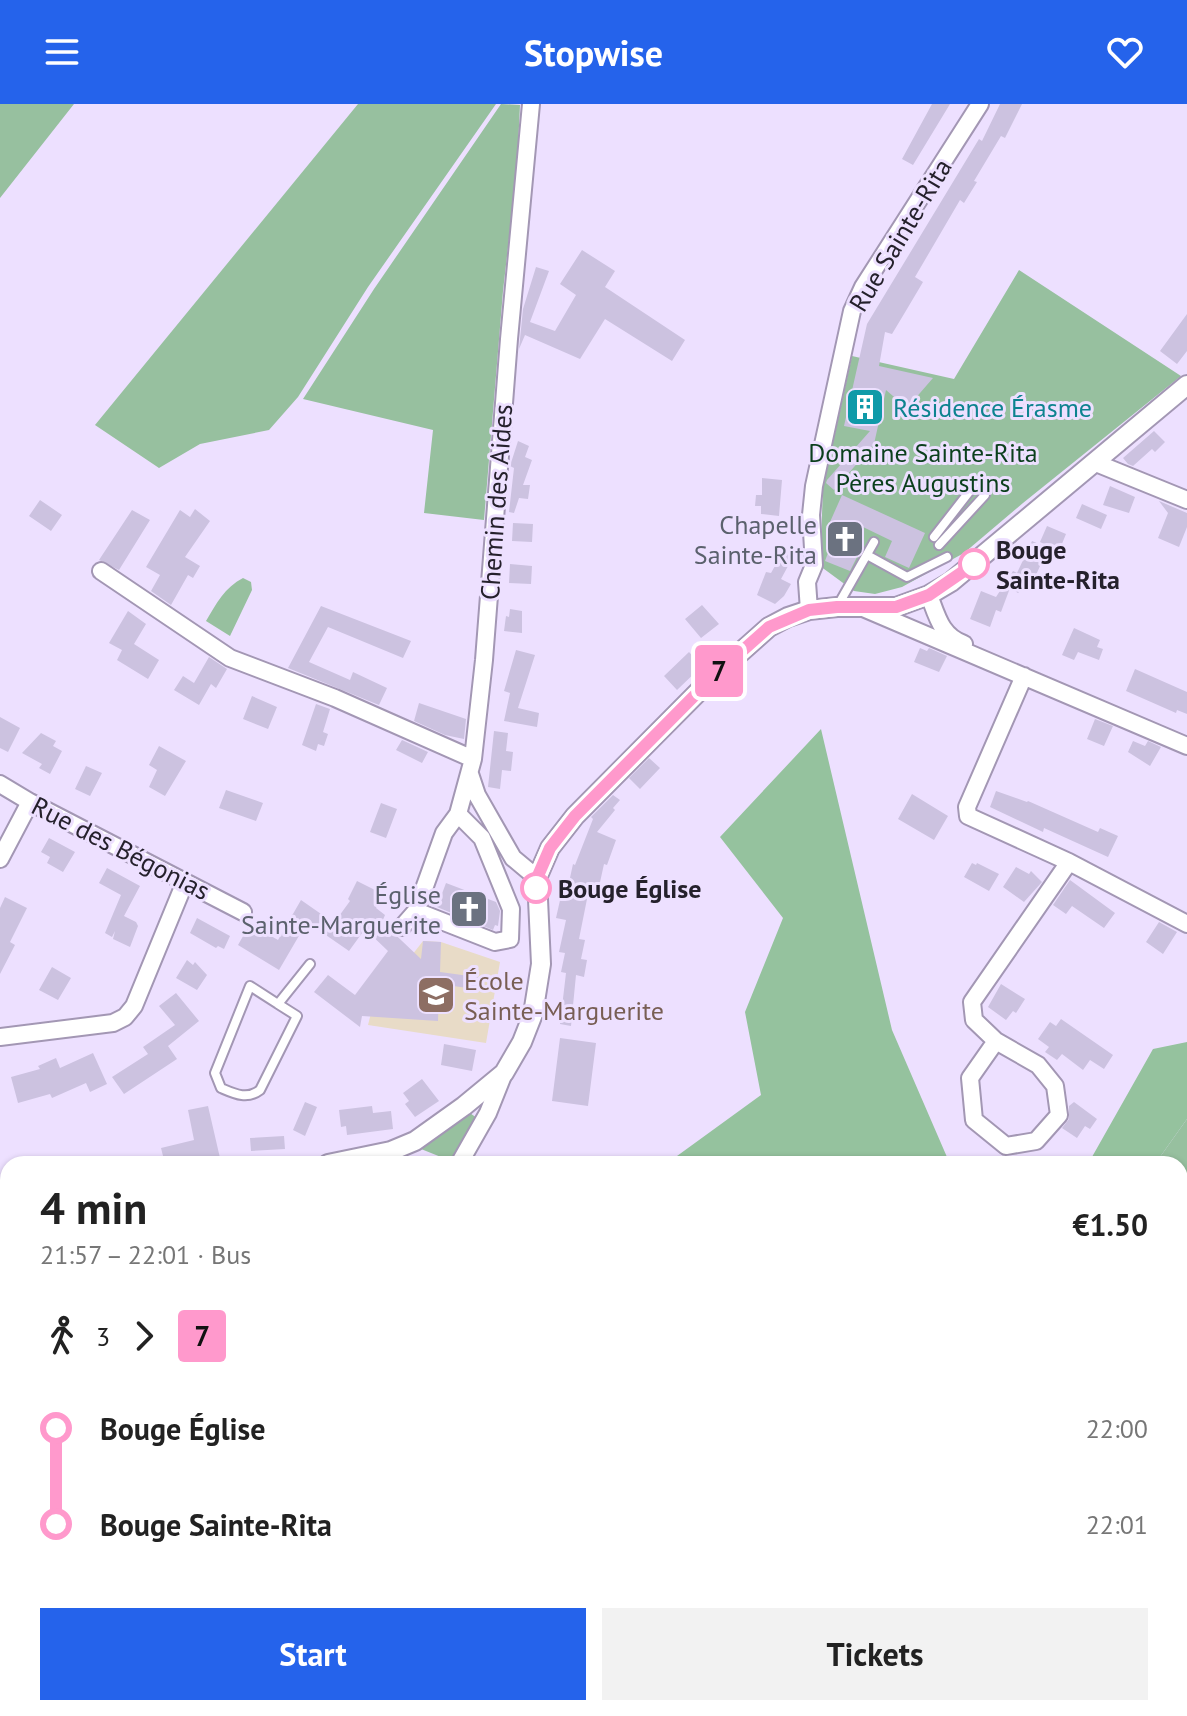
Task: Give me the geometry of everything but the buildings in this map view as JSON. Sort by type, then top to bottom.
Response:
[{"type":"street","name":"Chemin des Aides","points":[[531,104],[484,660],[471,766],[477,795],[513,858],[537,878]]},
{"type":"street","name":"Rue Sainte-Rita","points":[[809,610],[807,582],[814,565],[811,515],[814,486],[852,311],[863,287],[980,104]]},
{"type":"street","points":[[464,1156],[488,1113],[533,1014],[541,964],[537,878],[550,848],[575,816],[715,675],[769,627],[809,610],[896,607],[929,595],[960,576],[1187,385]]},
{"type":"street","points":[[1096,463],[1187,500]]},
{"type":"street","points":[[101,571],[230,658],[335,698],[471,766],[458,814],[444,833],[416,911],[402,927]]},
{"type":"street","points":[[929,595],[943,629],[952,640],[996,656],[1006,668]]},
{"type":"street","points":[[863,608],[1187,746]]},
{"type":"street","points":[[1024,676],[967,807],[968,816],[1069,862],[1187,924]]},
{"type":"street","name":"Rue des Bégonias","points":[[0,784],[243,912]]},
{"type":"street","points":[[0,859],[30,802]]},
{"type":"street","points":[[416,911],[495,942],[510,939],[511,909],[482,838],[458,814]]},
{"type":"street","points":[[996,1041],[970,1078],[974,1120],[1006,1146],[1036,1141],[1059,1115],[1055,1086],[1038,1065],[996,1041],[974,1020],[972,1002],[1069,862]]},
{"type":"street","points":[[0,1037],[113,1023],[125,1017],[134,1006],[185,882]]},
{"type":"street","points":[[367,1156],[391,1151],[415,1141],[474,1099],[504,1073]]},
{"type":"lane","points":[[976,483],[984,486],[985,495],[936,541],[976,483]]},
{"type":"lane","points":[[837,607],[874,542]]},
{"type":"lane","points":[[867,555],[907,577],[947,557]]},
{"type":"lane","points":[[278,1004],[310,964]]},
{"type":"lane","points":[[250,986],[278,1004],[297,1016],[260,1090],[253,1096],[242,1096],[221,1088],[215,1073],[250,986]]},
{"type":"shaded area","name":"École Sainte-Marguerite","points":[[423,941],[441,942],[500,962],[486,1043],[368,1025],[373,1005]]},
{"type":"green space","points":[[0,104],[74,104],[0,198]]},
{"type":"green space","points":[[358,104],[496,104],[368,287],[298,397],[269,430],[200,444],[159,468],[95,425]]},
{"type":"green space","points":[[501,104],[520,105],[517,168],[503,291],[484,520],[424,513],[433,430],[303,399]]},
{"type":"green space","name":"Domaine Sainte-Rita Pères Augustins","points":[[1019,270],[1181,376],[964,553],[902,587],[875,594],[854,591],[820,566],[823,488],[852,356],[954,379]]},
{"type":"green space","points":[[243,578],[251,582],[252,590],[230,636],[206,621],[226,591]]},
{"type":"green space","points":[[821,729],[892,1030],[947,1156],[677,1156],[761,1095],[745,1012],[783,918],[720,837]]},
{"type":"green space","points":[[1187,1042],[1187,1119],[1161,1156],[1093,1156],[1153,1049]]},
{"type":"green space","points":[[467,1111],[477,1118],[454,1156],[438,1156],[421,1149]]},
{"type":"green space","points":[[1187,1119],[1187,1156],[1161,1156]]},
{"type":"bus line","name":"7","points":[[536,888],[550,848],[575,816],[715,675],[769,627],[809,610],[896,607],[929,595],[974,564]]},
{"type":"place","name":"Résidence Érasme","points":[[865,407]]},
{"type":"place","name":"Chapelle Sainte-Rita","points":[[845,539]]},
{"type":"place","name":"Bouge Sainte-Rita","points":[[974,564]]},
{"type":"place","name":"Bouge Église","points":[[536,888]]},
{"type":"place","name":"Église Sainte-Marguerite","points":[[469,909]]},
{"type":"place","name":"École Sainte-Marguerite","points":[[436,995]]}]
